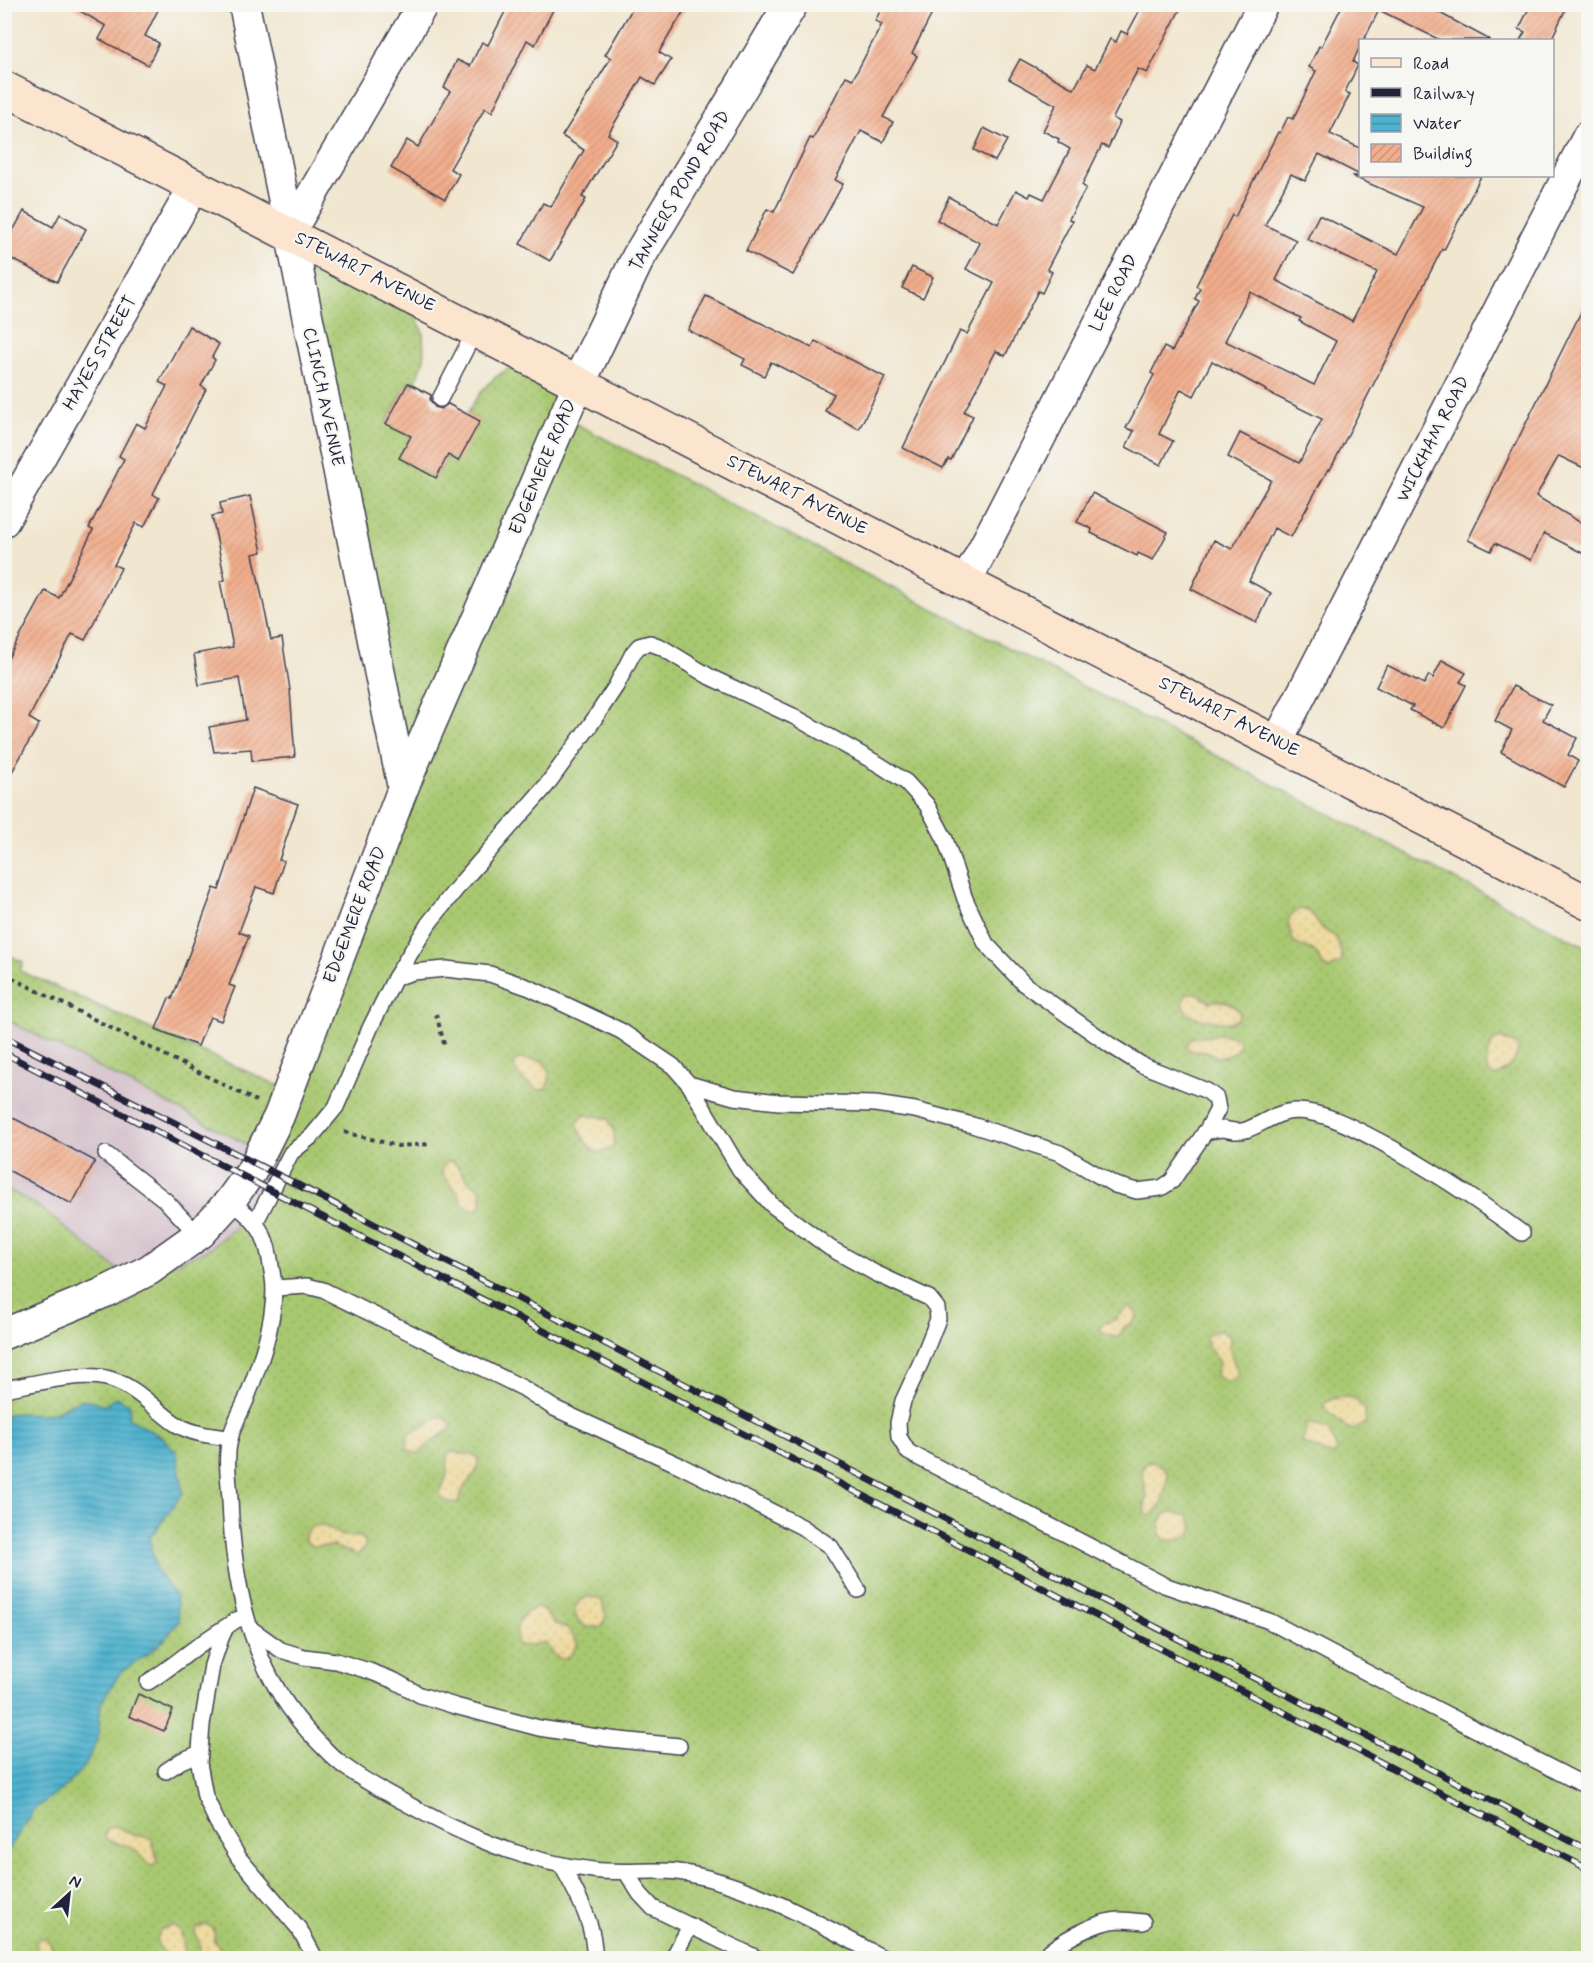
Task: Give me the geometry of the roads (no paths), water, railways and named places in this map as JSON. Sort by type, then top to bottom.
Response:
[{"type":"main road","name":"STEWART AVENUE","points":[[4,88],[1588,902]]},
{"type":"street","name":"CLINCH AVENUE","points":[[244,4],[289,234],[404,788]]},
{"type":"street","points":[[289,234],[423,4]]},
{"type":"street","name":"TANNERS POND ROAD","points":[[579,382],[638,258],[791,4]]},
{"type":"street","name":"LEE ROAD","points":[[966,582],[1263,4]]},
{"type":"street","name":"WICKHAM ROAD","points":[[1277,742],[1588,136]]},
{"type":"street","name":"HAYES STREET","points":[[4,521],[195,185]]},
{"type":"street","name":"EDGEMERE ROAD","points":[[4,1334],[149,1270],[198,1235],[230,1202],[260,1155],[280,1113],[404,788],[579,382]]},
{"type":"lane","points":[[440,399],[476,329]]},
{"type":"lane","points":[[255,1223],[291,1153],[312,1136],[336,1107],[371,1026],[395,978],[429,923],[461,882],[546,786],[597,714],[633,653],[639,646],[650,642],[710,677],[793,716],[906,782],[927,805],[945,839],[965,899],[986,944],[1024,984],[1142,1065],[1207,1091],[1216,1098],[1218,1109],[1172,1181],[1161,1188],[1137,1191],[1115,1185],[1060,1153],[972,1125],[915,1110],[864,1104],[778,1102],[734,1096],[689,1084]]},
{"type":"lane","points":[[395,978],[413,972],[446,969],[490,974],[530,988],[621,1031],[673,1066],[689,1084],[740,1170],[772,1205],[830,1248],[874,1273],[929,1298],[938,1308],[938,1319],[903,1401],[898,1423],[899,1437],[908,1452],[1164,1585],[1269,1620],[1430,1707],[1588,1787]]},
{"type":"lane","points":[[1205,1132],[1222,1129],[1233,1132],[1246,1130],[1273,1116],[1296,1111],[1323,1116],[1359,1131],[1420,1163],[1522,1233]]},
{"type":"lane","points":[[106,1154],[165,1200],[198,1235]]},
{"type":"lane","points":[[230,1202],[255,1223],[262,1233],[268,1249],[274,1288],[270,1321],[263,1348],[230,1438],[227,1460],[231,1538],[237,1578],[248,1623],[261,1660],[274,1686],[303,1727],[339,1762],[379,1789],[441,1824],[501,1849],[562,1866],[597,1871],[677,1872],[725,1884],[780,1905],[883,1959]]},
{"type":"lane","points":[[274,1288],[307,1286],[323,1290],[523,1388],[554,1408],[681,1466],[802,1527],[831,1547],[858,1590]]},
{"type":"lane","points":[[4,1389],[84,1377],[107,1378],[132,1389],[178,1425],[204,1436],[230,1438]]},
{"type":"lane","points":[[148,1682],[236,1620],[248,1623],[281,1650],[304,1657],[336,1661],[369,1671],[395,1681],[420,1695],[455,1706],[539,1728],[610,1739],[679,1746]]},
{"type":"lane","points":[[226,1627],[220,1638],[212,1665],[202,1725],[199,1763],[205,1796],[239,1858],[300,1930],[315,1959]]},
{"type":"lane","points":[[166,1771],[200,1753]]},
{"type":"lane","points":[[562,1866],[589,1922],[595,1946],[594,1959]]},
{"type":"lane","points":[[626,1872],[640,1894],[653,1908],[757,1959]]},
{"type":"lane","points":[[1042,1959],[1066,1940],[1098,1925],[1118,1920],[1143,1922]]},
{"type":"lane","points":[[673,1959],[690,1926]]},
{"type":"water","points":[[116,1397],[130,1405],[129,1418],[163,1438],[177,1453],[183,1493],[149,1539],[157,1572],[176,1597],[179,1621],[165,1639],[120,1673],[101,1703],[98,1739],[86,1764],[66,1786],[33,1810],[5,1856],[5,1416],[15,1413],[47,1414],[81,1400],[95,1401],[104,1406]]},
{"type":"railway","points":[[4,1037],[296,1184],[1588,1850]]},
{"type":"railway","points":[[4,1053],[1588,1869]]}]
